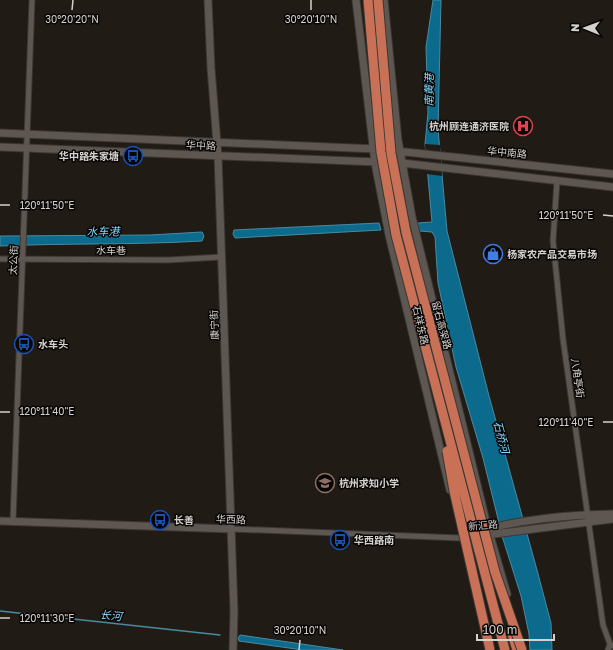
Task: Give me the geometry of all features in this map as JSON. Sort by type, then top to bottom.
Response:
[{"type":"highway","points":[[368,0],[381,152],[396,235],[505,650]]},
{"type":"highway","name":"留石高架路","points":[[379,0],[392,153],[406,232],[495,572],[517,650]]},
{"type":"highway","points":[[437,391],[454,491],[490,650]]},
{"type":"highway","points":[[495,572],[521,650]]},
{"type":"main road","name":"康宁街","points":[[208,0],[211,68],[218,156],[232,529],[234,611],[233,650]]},
{"type":"main road","name":"石祥东路","points":[[356,0],[373,149],[389,235],[460,538],[494,650]]},
{"type":"main road","name":"石祥东路","points":[[384,0],[400,151],[416,235],[490,536],[521,650]]},
{"type":"main road","name":"华中路","points":[[0,133],[400,151]]},
{"type":"main road","name":"华中路","points":[[0,147],[402,163]]},
{"type":"main road","name":"华中南路","points":[[400,151],[441,154],[613,174]]},
{"type":"main road","points":[[402,163],[613,187]]},
{"type":"main road","name":"新汇路","points":[[460,538],[490,536],[531,530],[613,514]]},
{"type":"main road","name":"新汇路","points":[[460,538],[496,526],[588,518],[613,519]]},
{"type":"main road","name":"华西路","points":[[0,521],[232,529]]},
{"type":"street","name":"太公街","points":[[13,521],[32,0]]},
{"type":"street","name":"八角亭街","points":[[557,181],[553,241],[563,339],[604,625],[612,645]]},
{"type":"street","name":"水车巷","points":[[0,259],[168,260],[221,257]]},
{"type":"street","name":"华西路","points":[[232,529],[460,538]]},
{"type":"street","points":[[608,650],[612,645]]},
{"type":"water","name":"南黄港","points":[[433,0],[441,0],[438,129],[447,231],[489,396],[551,623],[552,650],[530,650],[529,634],[521,596],[503,539],[483,458],[456,367],[438,283],[435,237],[432,232],[419,231],[418,223],[432,222],[425,144],[428,113],[426,47]]},
{"type":"water","points":[[379,223],[381,230],[235,238],[233,234],[234,230]]},
{"type":"water","points":[[202,232],[204,236],[202,241],[0,246],[0,236],[150,235]]},
{"type":"water","points":[[240,635],[343,650],[303,650],[239,641],[238,638]]},
{"type":"pier","points":[[425,144],[440,145],[442,176],[427,174]]},
{"type":"waterway","name":"长河","points":[[0,611],[220,635]]},
{"type":"place","name":"杭州顾连通济医院","points":[[523,126]]},
{"type":"place","name":"华中路朱家塘","points":[[133,156]]},
{"type":"place","name":"杨家农产品交易市场","points":[[493,254]]},
{"type":"place","name":"水车头","points":[[24,344]]},
{"type":"place","name":"杭州求知小学","points":[[325,483]]},
{"type":"place","name":"长善","points":[[160,520]]},
{"type":"place","name":"华西路南","points":[[340,540]]},
{"type":"water label","name":"水车港","points":[[103,231]]},
{"type":"water label","name":"石桥河","points":[[502,437]]}]
